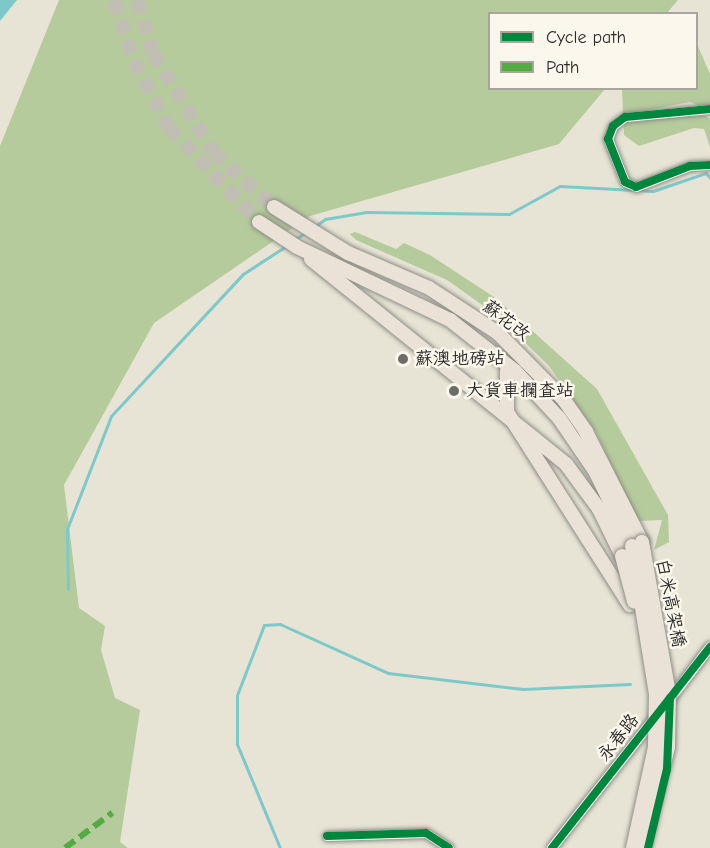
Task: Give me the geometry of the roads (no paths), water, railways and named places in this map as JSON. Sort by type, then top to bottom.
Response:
[{"type":"main road","name":"蘇花改","points":[[274,207],[348,253],[429,288],[498,333],[581,424],[637,544]]},
{"type":"main road","name":"蘇花改","points":[[259,222],[297,247],[450,320],[487,347],[559,418],[595,471],[637,544]]},
{"type":"main road","points":[[297,247],[420,308],[507,371],[552,416],[595,471]]},
{"type":"main road","points":[[297,247],[507,412],[566,464],[599,509],[622,556],[642,631],[652,762]]},
{"type":"main road","points":[[507,371],[507,412],[630,605]]},
{"type":"main road","name":"白米高架橋","points":[[633,848],[652,762],[655,683],[637,544]]},
{"type":"main road","name":"白米高架橋","points":[[637,544],[669,693],[668,747],[644,848]]},
{"type":"street","points":[[710,109],[625,117],[613,126],[608,139],[625,182],[636,187],[690,166],[710,165]]},
{"type":"street","name":"永春路","points":[[552,848],[710,647]]},
{"type":"street","points":[[628,848],[649,724]]},
{"type":"street","points":[[327,836],[426,833],[449,848]]},
{"type":"water","points":[[0,0],[17,0],[0,21]]},
{"type":"waterway","points":[[314,227],[325,219],[366,212],[509,214],[560,186],[653,191],[706,173],[710,178]]},
{"type":"waterway","points":[[294,240],[306,232]]},
{"type":"waterway","points":[[68,589],[67,529],[111,416],[243,274],[286,246]]},
{"type":"waterway","points":[[280,848],[237,744],[237,695],[264,625],[280,624],[388,673],[523,689],[630,684]]},
{"type":"tunnel","points":[[114,0],[134,61],[169,128],[259,222]]},
{"type":"tunnel","points":[[137,0],[153,53],[213,152],[274,207]]},
{"type":"place","name":"蘇澳地磅站","points":[[403,359]]},
{"type":"place","name":"大貨車攔查站","points":[[454,391]]}]
